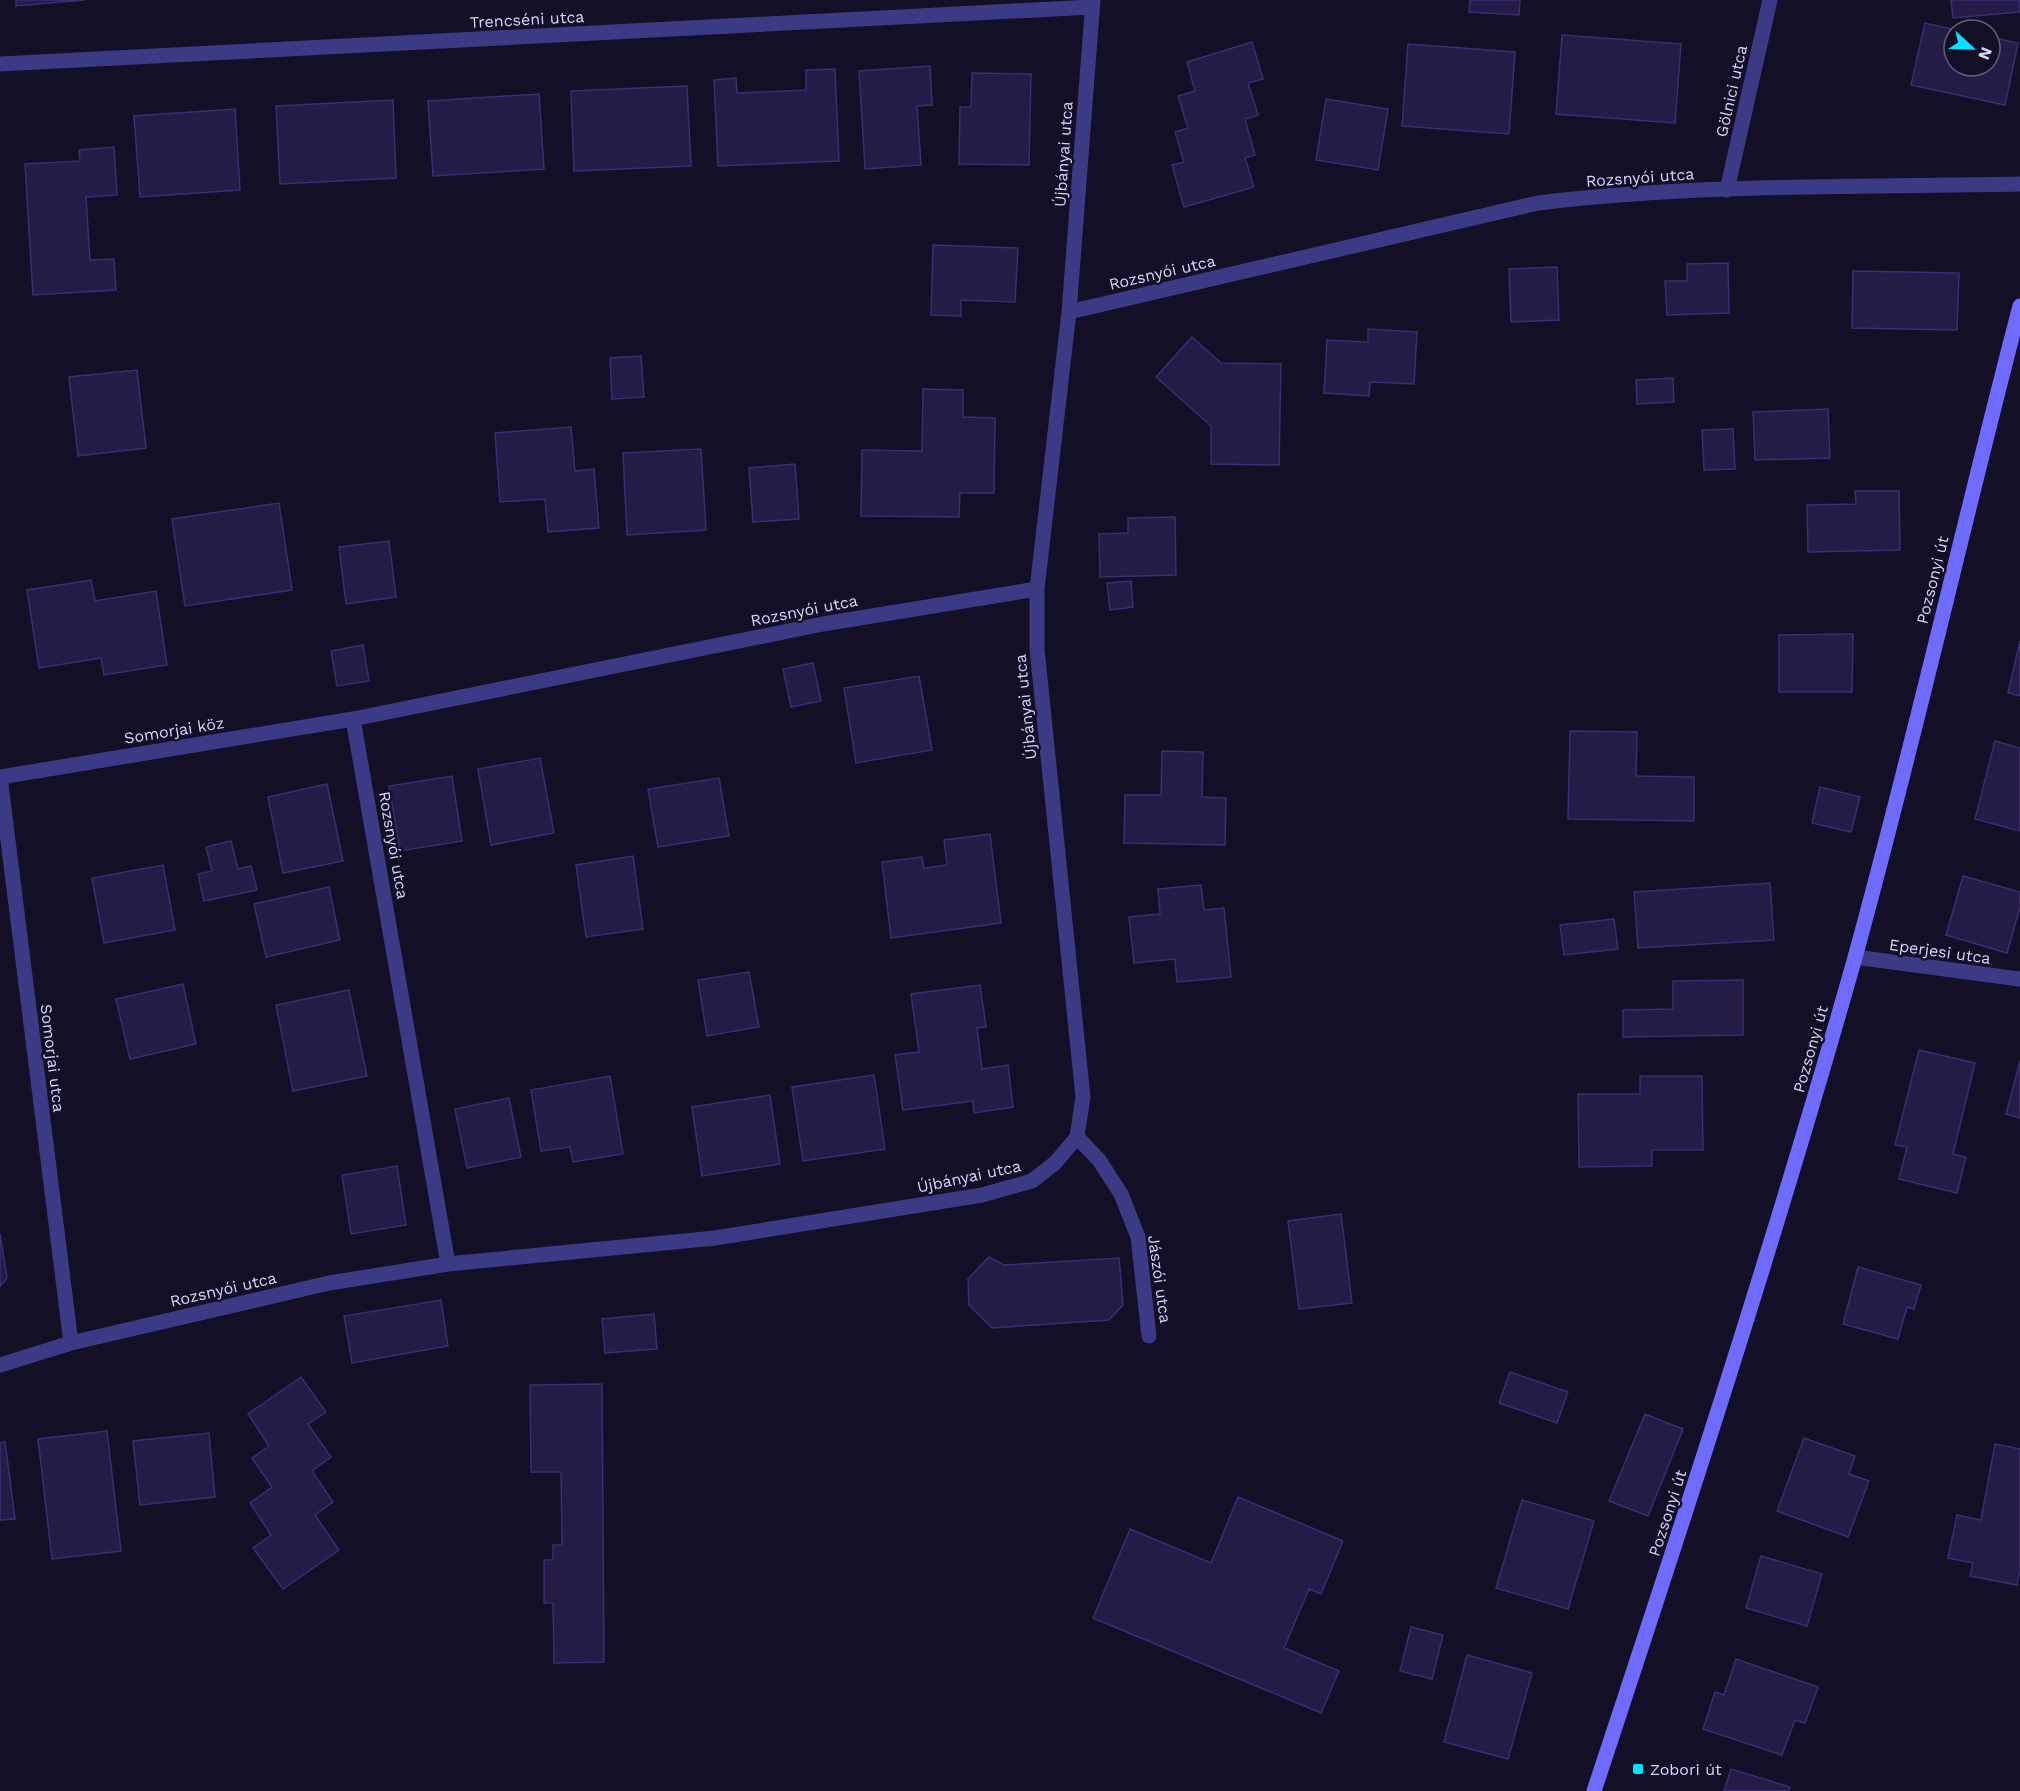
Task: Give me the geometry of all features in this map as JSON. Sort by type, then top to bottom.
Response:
[{"type":"street","name":"Gölnici utca","points":[[1727,190],[1770,0]]},
{"type":"street","name":"Trencséni utca","points":[[0,64],[1093,4]]},
{"type":"street","name":"Újbányai utca","points":[[1069,312],[1093,4]]},
{"type":"street","name":"Rozsnyói utca","points":[[1069,312],[1538,203],[1600,196],[1727,190],[2020,183]]},
{"type":"street","name":"Pozsonyi út","points":[[1594,1791],[1728,1383],[1855,957],[2020,306]]},
{"type":"street","points":[[1037,590],[1069,312]]},
{"type":"street","name":"Rozsnyói utca","points":[[0,1365],[71,1343],[329,1283],[448,1264],[353,719],[823,624],[1037,590]]},
{"type":"street","name":"Újbányai utca","points":[[448,1264],[715,1238],[982,1195],[1032,1181],[1056,1162],[1077,1137],[1083,1097],[1037,649],[1037,590]]},
{"type":"street","name":"Somorjai köz","points":[[0,777],[353,719]]},
{"type":"street","name":"Somorjai utca","points":[[0,777],[71,1343]]},
{"type":"street","name":"Eperjesi utca","points":[[1855,957],[2020,979]]},
{"type":"street","name":"Jászói utca","points":[[1077,1137],[1099,1160],[1121,1194],[1138,1237],[1149,1336]]},
{"type":"building","points":[[16,0],[84,0],[16,6]]},
{"type":"building","points":[[1470,0],[1520,0],[1519,15],[1469,12]]},
{"type":"building","points":[[1951,0],[2019,0],[2020,12],[1953,18]]},
{"type":"building","points":[[1925,23],[1942,27],[1942,78],[2002,78],[2002,40],[2018,43],[2005,105],[1911,85]]},
{"type":"building","points":[[1562,35],[1681,44],[1675,123],[1556,114]]},
{"type":"building","points":[[1252,42],[1263,79],[1248,83],[1258,115],[1245,119],[1255,155],[1245,158],[1254,187],[1184,207],[1172,165],[1184,162],[1175,132],[1188,128],[1178,96],[1195,91],[1187,62]]},
{"type":"building","points":[[1408,44],[1515,52],[1509,134],[1402,126]]},
{"type":"building","points":[[930,66],[932,105],[917,106],[921,165],[865,169],[859,71]]},
{"type":"building","points":[[835,69],[839,161],[718,166],[714,80],[736,78],[737,93],[806,90],[806,70]]},
{"type":"building","points":[[972,73],[1031,74],[1029,165],[959,164],[960,107],[971,107]]},
{"type":"building","points":[[687,86],[691,166],[574,171],[571,91]]},
{"type":"building","points":[[539,94],[544,169],[433,176],[428,101]]},
{"type":"building","points":[[1326,99],[1388,109],[1378,170],[1316,160]]},
{"type":"building","points":[[393,100],[396,178],[280,184],[276,106]]},
{"type":"building","points":[[235,109],[240,190],[140,197],[134,116]]},
{"type":"building","points":[[114,147],[117,195],[86,197],[90,260],[114,259],[116,290],[33,295],[25,164],[80,161],[79,150]]},
{"type":"building","points":[[933,245],[1018,248],[1015,302],[961,300],[961,316],[931,315]]},
{"type":"building","points":[[1728,263],[1729,313],[1667,315],[1665,281],[1687,281],[1687,264]]},
{"type":"building","points":[[1557,267],[1559,320],[1511,322],[1509,269]]},
{"type":"building","points":[[1853,271],[1959,273],[1957,330],[1852,328]]},
{"type":"building","points":[[1368,329],[1417,332],[1414,384],[1370,382],[1369,396],[1324,393],[1327,340],[1368,342]]},
{"type":"building","points":[[1192,337],[1221,363],[1281,364],[1279,465],[1211,464],[1211,426],[1156,377]]},
{"type":"building","points":[[641,356],[644,397],[612,399],[610,358]]},
{"type":"building","points":[[137,370],[146,448],[78,456],[69,377]]},
{"type":"building","points":[[1673,378],[1674,402],[1637,404],[1636,380]]},
{"type":"building","points":[[923,389],[963,390],[963,417],[995,418],[994,493],[960,493],[959,517],[861,516],[862,450],[922,451]]},
{"type":"building","points":[[1828,409],[1830,458],[1755,460],[1753,412]]},
{"type":"building","points":[[571,427],[575,471],[594,469],[599,528],[548,532],[545,499],[500,502],[495,433]]},
{"type":"building","points":[[1733,429],[1735,469],[1704,470],[1702,430]]},
{"type":"building","points":[[701,449],[706,530],[627,535],[623,453]]},
{"type":"building","points":[[795,464],[799,519],[753,522],[749,468]]},
{"type":"building","points":[[1855,491],[1899,491],[1900,550],[1808,552],[1807,505],[1856,504]]},
{"type":"building","points":[[279,503],[292,590],[185,606],[172,519]]},
{"type":"building","points":[[1175,517],[1176,575],[1100,577],[1099,534],[1128,533],[1128,518]]},
{"type":"building","points":[[389,541],[396,597],[346,604],[339,547]]},
{"type":"building","points":[[91,580],[95,601],[156,591],[167,665],[104,675],[101,658],[39,668],[27,590]]},
{"type":"building","points":[[1131,581],[1133,607],[1110,610],[1107,583]]},
{"type":"building","points":[[1853,634],[1852,692],[1779,692],[1779,635]]},
{"type":"building","points":[[2020,641],[2020,696],[2008,693]]},
{"type":"building","points":[[363,645],[369,681],[337,686],[331,651]]},
{"type":"building","points":[[813,663],[821,701],[791,707],[783,669]]},
{"type":"building","points":[[919,676],[932,750],[856,763],[844,688]]},
{"type":"building","points":[[1570,731],[1637,732],[1636,776],[1694,777],[1694,821],[1568,819]]},
{"type":"building","points":[[1995,741],[2020,748],[2020,831],[1975,819]]},
{"type":"building","points":[[1162,751],[1203,752],[1202,797],[1226,798],[1225,845],[1124,843],[1125,795],[1161,795]]},
{"type":"building","points":[[540,758],[554,833],[491,845],[478,769]]},
{"type":"building","points":[[452,776],[462,841],[400,851],[389,786]]},
{"type":"building","points":[[719,778],[729,836],[658,847],[648,789]]},
{"type":"building","points":[[327,784],[343,861],[283,873],[268,797]]},
{"type":"building","points":[[1820,787],[1860,797],[1851,832],[1812,823]]},
{"type":"building","points":[[990,834],[1001,923],[891,938],[882,862],[922,857],[924,868],[947,865],[944,840]]},
{"type":"building","points":[[231,841],[238,869],[251,866],[257,890],[204,901],[198,874],[212,871],[206,847]]},
{"type":"building","points":[[633,856],[643,929],[586,937],[576,865]]},
{"type":"building","points":[[163,865],[175,930],[104,943],[92,878]]},
{"type":"building","points":[[1963,876],[2020,892],[2020,907],[2007,953],[1946,935]]},
{"type":"building","points":[[1770,883],[1774,940],[1638,948],[1634,892]]},
{"type":"building","points":[[1201,885],[1204,910],[1224,908],[1231,977],[1177,982],[1175,959],[1134,963],[1129,917],[1160,914],[1158,889]]},
{"type":"building","points":[[329,887],[340,940],[266,957],[254,904]]},
{"type":"building","points":[[1614,919],[1618,949],[1564,955],[1560,925]]},
{"type":"building","points":[[749,972],[759,1027],[707,1036],[698,980]]},
{"type":"building","points":[[1743,980],[1743,1035],[1623,1037],[1623,1010],[1673,1009],[1673,981]]},
{"type":"building","points":[[183,984],[196,1044],[130,1059],[116,999]]},
{"type":"building","points":[[980,985],[986,1027],[977,1028],[982,1069],[1008,1065],[1013,1107],[974,1113],[973,1101],[903,1110],[895,1055],[919,1052],[911,994]]},
{"type":"building","points":[[349,990],[367,1076],[293,1091],[276,1005]]},
{"type":"building","points":[[1919,1050],[1975,1063],[1953,1154],[1966,1157],[1957,1193],[1899,1179],[1907,1147],[1895,1145]]},
{"type":"building","points":[[2020,1061],[2020,1118],[2006,1114]]},
{"type":"building","points":[[874,1075],[885,1149],[803,1161],[792,1087]]},
{"type":"building","points":[[610,1076],[623,1154],[573,1162],[570,1147],[541,1151],[531,1090]]},
{"type":"building","points":[[1640,1076],[1702,1076],[1703,1150],[1652,1150],[1652,1166],[1579,1167],[1578,1094],[1640,1094]]},
{"type":"building","points":[[770,1095],[780,1164],[702,1176],[692,1107]]},
{"type":"building","points":[[509,1098],[521,1157],[467,1168],[455,1109]]},
{"type":"building","points":[[397,1166],[406,1225],[351,1234],[342,1175]]},
{"type":"building","points":[[1341,1214],[1352,1303],[1299,1309],[1288,1221]]},
{"type":"building","points":[[0,1234],[7,1278],[0,1286]]},
{"type":"building","points":[[989,1257],[1004,1265],[1119,1258],[1123,1305],[1109,1320],[992,1328],[969,1305],[968,1279]]},
{"type":"building","points":[[1858,1267],[1921,1285],[1914,1309],[1907,1307],[1898,1339],[1843,1324]]},
{"type":"building","points":[[441,1300],[448,1346],[352,1363],[344,1316]]},
{"type":"building","points":[[654,1314],[657,1349],[605,1353],[602,1319]]},
{"type":"building","points":[[1510,1372],[1568,1392],[1557,1423],[1499,1403]]},
{"type":"building","points":[[301,1377],[326,1412],[308,1424],[331,1457],[312,1471],[333,1502],[315,1515],[339,1550],[283,1589],[253,1548],[271,1535],[250,1503],[272,1487],[252,1458],[269,1446],[248,1414]]},
{"type":"building","points":[[602,1384],[604,1662],[554,1663],[553,1603],[544,1603],[544,1560],[553,1560],[553,1545],[562,1545],[561,1472],[531,1472],[530,1385]]},
{"type":"building","points":[[1645,1414],[1683,1429],[1648,1516],[1609,1501]]},
{"type":"building","points":[[107,1431],[121,1551],[52,1559],[38,1439]]},
{"type":"building","points":[[209,1433],[215,1497],[140,1505],[133,1441]]},
{"type":"building","points":[[1804,1438],[1855,1456],[1849,1474],[1869,1481],[1848,1537],[1777,1511]]},
{"type":"building","points":[[5,1442],[15,1519],[0,1520],[0,1443]]},
{"type":"building","points":[[1995,1444],[2020,1449],[2020,1568],[2017,1585],[1970,1576],[1973,1563],[1948,1558],[1957,1515],[1981,1520]]},
{"type":"building","points":[[1238,1497],[1343,1541],[1321,1594],[1309,1589],[1284,1648],[1339,1671],[1321,1713],[1093,1618],[1130,1529],[1211,1563]]},
{"type":"building","points":[[1522,1500],[1594,1521],[1568,1609],[1496,1588]]},
{"type":"building","points":[[1761,1556],[1822,1574],[1807,1626],[1746,1608]]},
{"type":"building","points":[[1411,1627],[1443,1635],[1432,1679],[1400,1671]]},
{"type":"building","points":[[1467,1655],[1532,1673],[1508,1759],[1444,1742]]},
{"type":"building","points":[[1736,1659],[1818,1687],[1805,1723],[1795,1720],[1782,1755],[1703,1729],[1715,1692],[1724,1695]]},
{"type":"building","points":[[1731,1769],[1790,1787],[1789,1791],[1724,1791]]},
{"type":"place","name":"Zobori út","points":[[1638,1769]]}]
